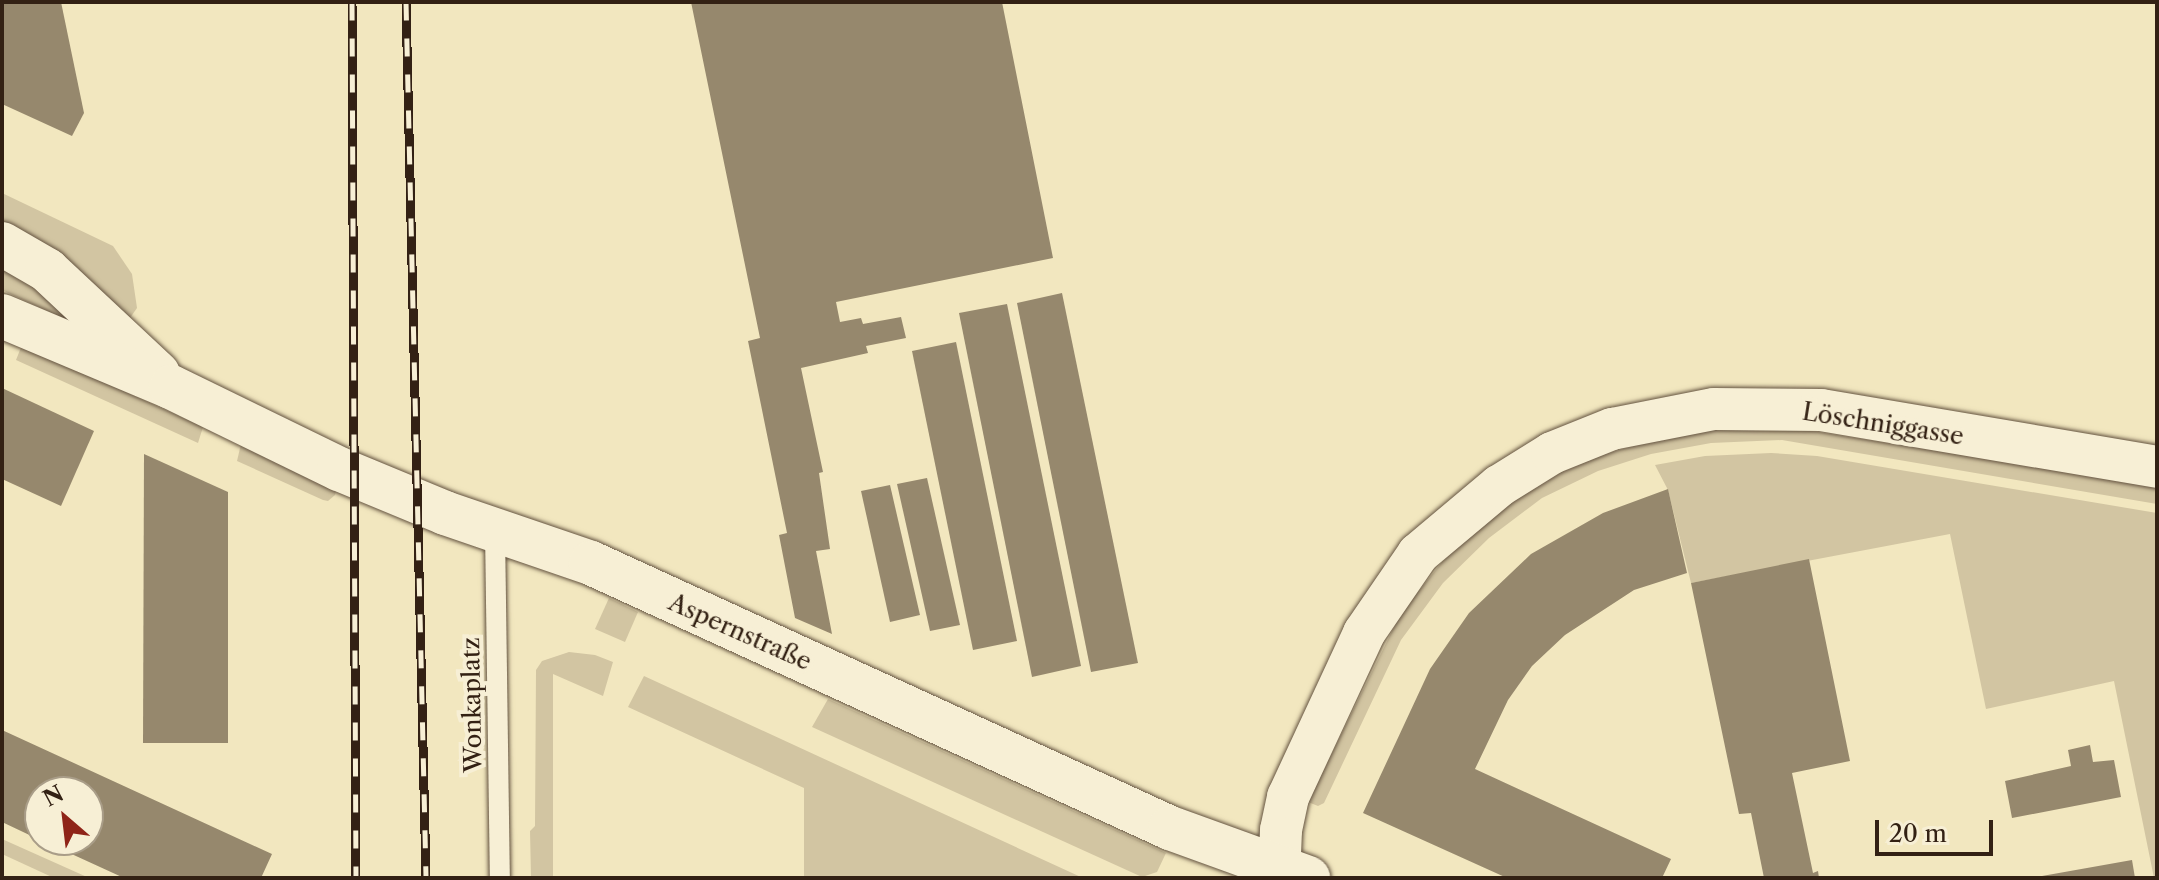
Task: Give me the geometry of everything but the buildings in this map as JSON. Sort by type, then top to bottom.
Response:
[{"type":"street","name":"Aspernstraße","points":[[2,244],[47,270],[171,387]]},
{"type":"street","name":"Aspernstraße","points":[[2,316],[171,387],[339,469],[495,530],[591,563],[1170,828],[1289,874]]},
{"type":"street","name":"Löschniggasse","points":[[1289,874],[1288,797],[1364,633],[1418,554],[1499,486],[1552,453],[1612,429],[1714,409],[1821,410],[2157,467]]},
{"type":"lane","name":"Wonkaplatz","points":[[495,530],[500,878]]},
{"type":"shaded area","points":[[2,193],[113,246],[132,274],[137,308],[130,318],[2,227]]},
{"type":"shaded area","points":[[2,262],[24,272],[71,322],[2,290]]},
{"type":"shaded area","points":[[22,345],[203,427],[198,443],[16,360]]},
{"type":"shaded area","points":[[1780,426],[2157,486],[2157,504],[1782,440],[1711,443],[1651,454],[1598,471],[1542,498],[1489,538],[1443,583],[1401,640],[1324,803],[1318,806],[1308,802],[1401,613],[1443,561],[1477,529],[1515,500],[1562,472],[1605,454],[1677,434],[1720,428]]},
{"type":"shaded area","points":[[241,444],[336,491],[335,495],[328,501],[323,500],[237,461]]},
{"type":"shaded area","points":[[1771,453],[1817,456],[2157,513],[2157,878],[2154,878],[2114,681],[1986,709],[1950,534],[1691,583],[1668,490],[1655,465],[1705,456]]},
{"type":"shaded area","points":[[609,598],[638,612],[625,642],[595,629]]},
{"type":"shaded area","points":[[569,652],[595,655],[613,662],[603,696],[553,674],[553,878],[531,878],[530,831],[535,826],[536,670],[542,661]]},
{"type":"shaded area","points":[[644,676],[1083,878],[804,878],[804,788],[628,707]]},
{"type":"shaded area","points":[[828,699],[1166,853],[1157,872],[1142,877],[812,727]]},
{"type":"shaded area","points":[[2,839],[24,849],[24,856],[40,856],[87,878],[54,878],[2,854]]},
{"type":"railway","points":[[352,2],[356,878]]},
{"type":"railway","points":[[406,2],[426,878]]}]
